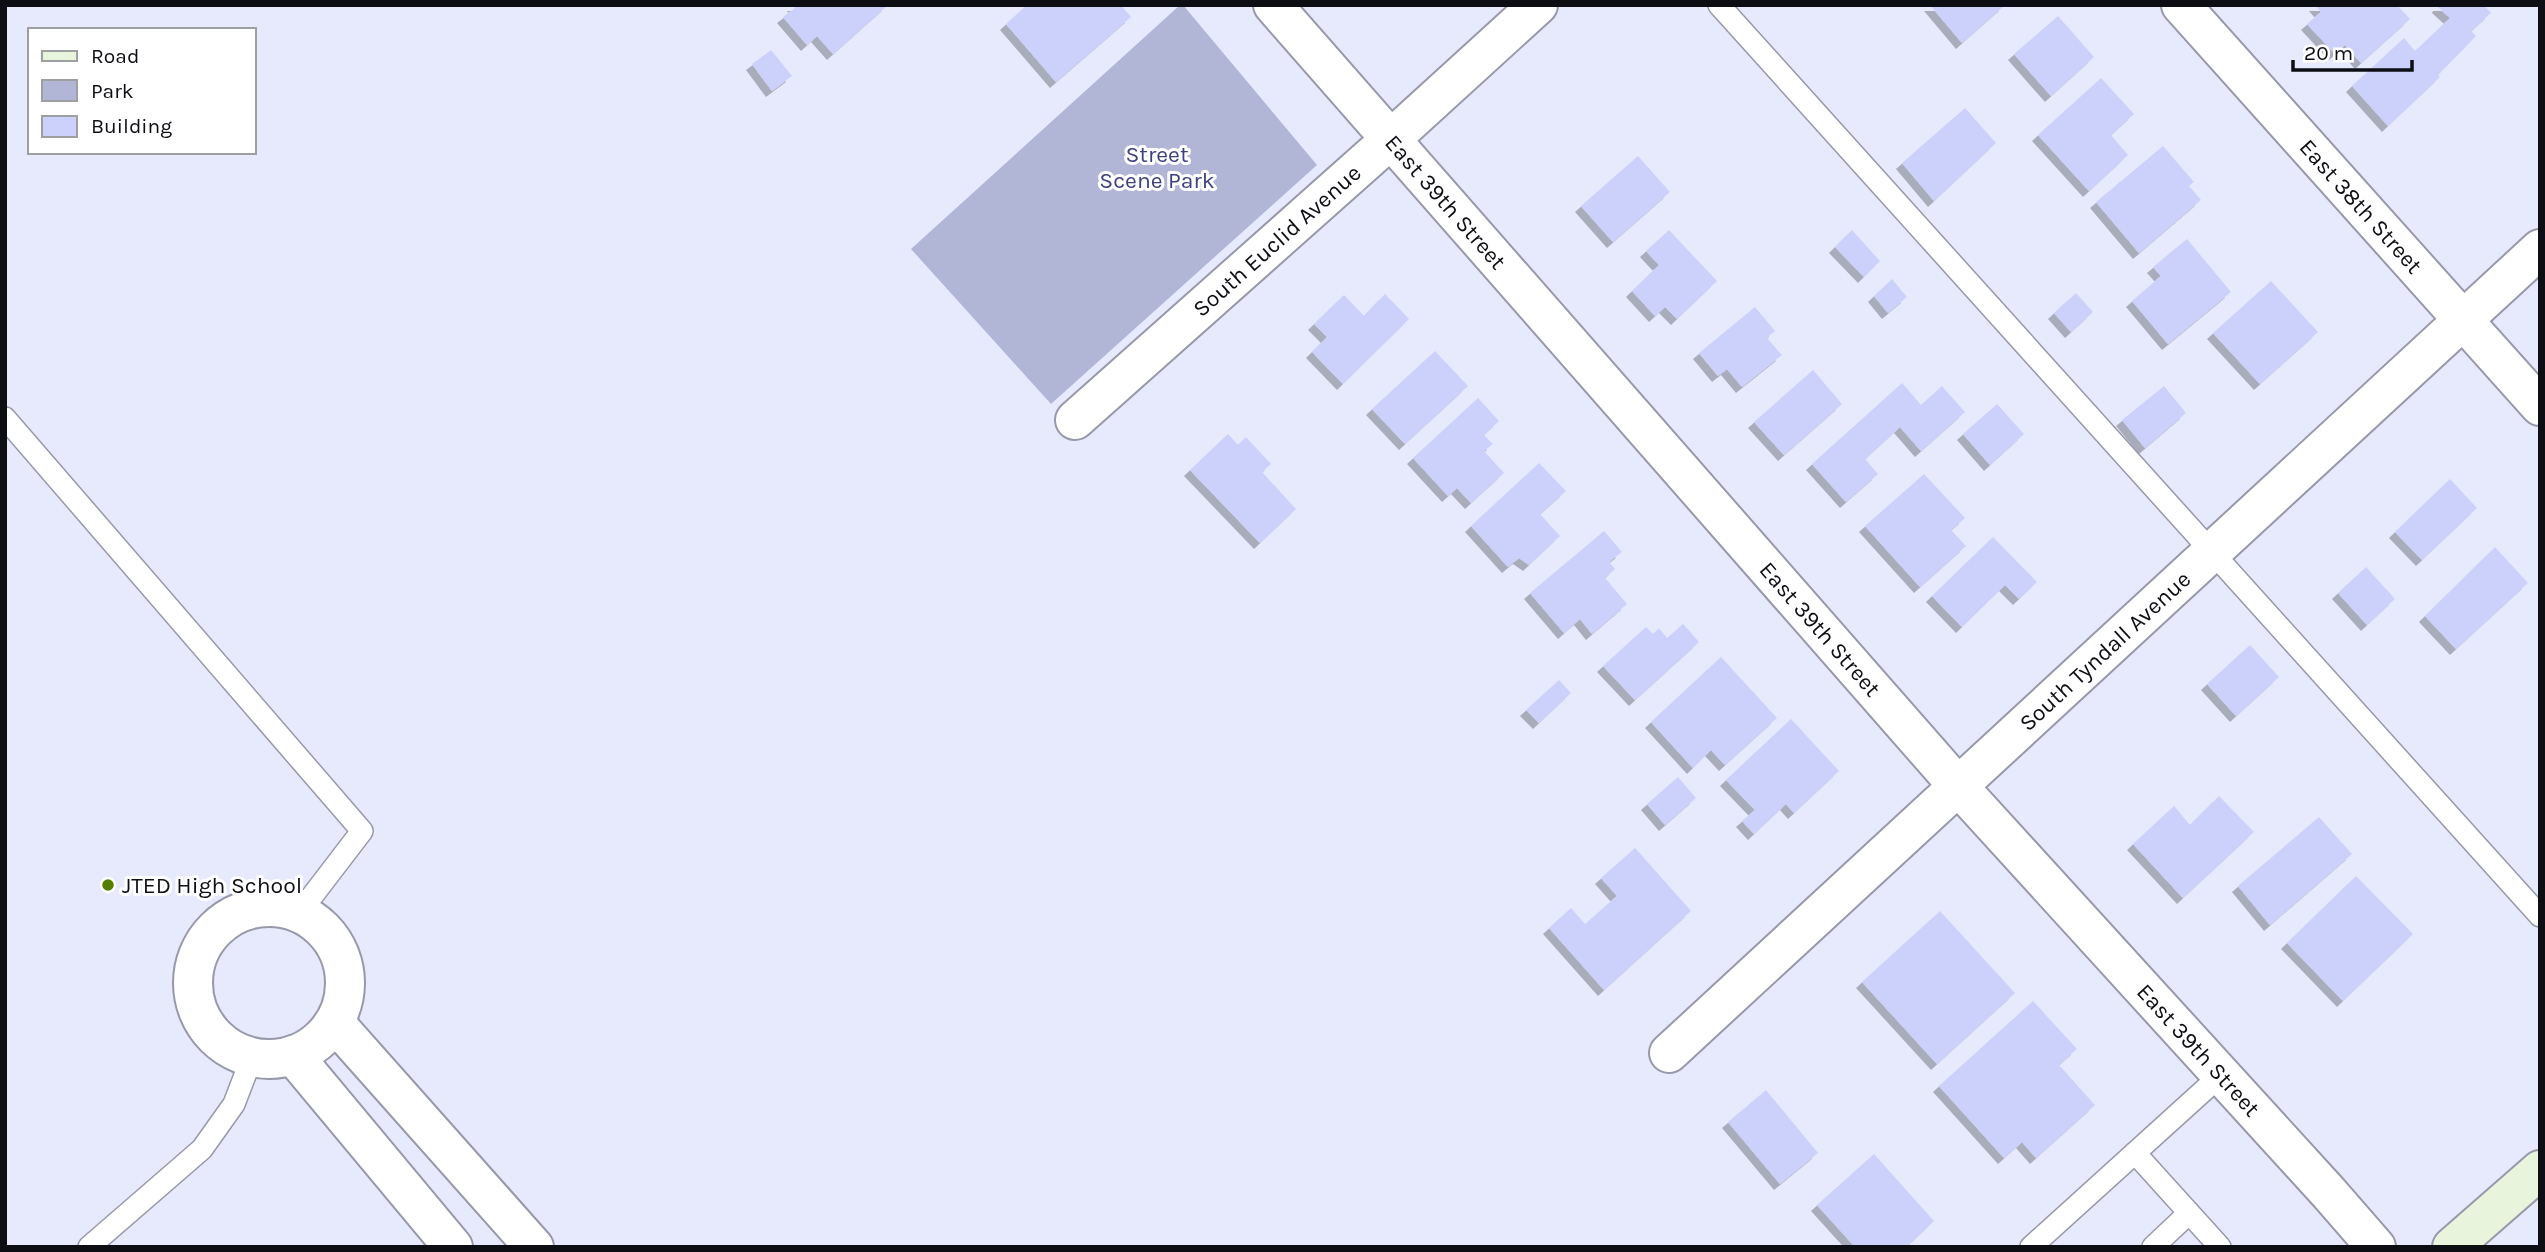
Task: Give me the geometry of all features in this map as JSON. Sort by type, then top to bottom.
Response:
[{"type":"main road","points":[[2452,1247],[2540,1170]]},
{"type":"street","name":"East 39th Street","points":[[1273,5],[1958,786],[2222,1074],[2376,1247]]},
{"type":"street","name":"South Euclid Avenue","points":[[1075,420],[1538,5]]},
{"type":"street","name":"East 38th Street","points":[[2181,5],[2540,406]]},
{"type":"street","name":"South Tyndall Avenue","points":[[1669,1052],[2540,249]]},
{"type":"street","points":[[275,906],[300,912],[319,924],[333,940],[342,960],[346,981],[344,1003],[335,1023],[320,1041],[299,1054],[276,1060],[252,1057],[230,1048],[211,1033],[198,1012],[193,989],[195,963],[206,938],[225,920],[248,908],[275,906]]},
{"type":"street","points":[[335,1023],[534,1247]]},
{"type":"street","points":[[292,1055],[453,1247]]},
{"type":"lane","points":[[1719,5],[2540,916]]},
{"type":"lane","points":[[5,418],[362,831],[300,912]]},
{"type":"lane","points":[[89,1247],[202,1149],[234,1104],[252,1057]]},
{"type":"lane","points":[[2031,1247],[2222,1074]]},
{"type":"lane","points":[[2134,1153],[2220,1247]]},
{"type":"lane","points":[[2153,1247],[2189,1213]]},
{"type":"green space","name":"Street Scene Park","points":[[1183,5],[1317,165],[1051,404],[911,249]]},
{"type":"building","points":[[793,5],[888,5],[833,54],[817,36],[807,45],[783,17],[795,8]]},
{"type":"building","points":[[1027,5],[1121,5],[1131,17],[1056,82],[1006,24]]},
{"type":"building","points":[[1930,5],[2005,5],[1962,43]]},
{"type":"building","points":[[2315,5],[2397,5],[2410,19],[2361,63],[2345,45],[2335,54],[2307,24],[2321,12]]},
{"type":"building","points":[[2439,5],[2484,5],[2491,13],[2471,31],[2476,36],[2438,75],[2440,77],[2388,126],[2352,86],[2404,38],[2415,51],[2450,18]]},
{"type":"building","points":[[2058,16],[2094,57],[2051,96],[2014,54]]},
{"type":"building","points":[[771,50],[792,76],[772,91],[752,64]]},
{"type":"building","points":[[2101,78],[2134,114],[2111,135],[2128,155],[2089,191],[2038,135]]},
{"type":"building","points":[[1965,108],[1996,143],[1934,201],[1902,163]]},
{"type":"building","points":[[2163,146],[2194,182],[2189,186],[2201,200],[2139,253],[2096,202]]},
{"type":"building","points":[[1638,156],[1670,192],[1613,242],[1581,206]]},
{"type":"building","points":[[1669,230],[1717,281],[1677,319],[1665,307],[1655,316],[1632,291],[1659,265],[1646,251]]},
{"type":"building","points":[[1852,230],[1880,261],[1864,277],[1835,247]]},
{"type":"building","points":[[2187,239],[2231,292],[2168,344],[2132,301],[2161,276],[2153,267]]},
{"type":"building","points":[[1892,279],[1907,297],[1888,313],[1874,296]]},
{"type":"building","points":[[2271,281],[2318,332],[2260,384],[2213,333]]},
{"type":"building","points":[[2076,293],[2093,312],[2071,332],[2054,313]]},
{"type":"building","points":[[1385,294],[1409,319],[1343,384],[1312,352],[1327,337],[1314,324],[1344,295],[1364,316]]},
{"type":"building","points":[[1755,307],[1775,331],[1767,338],[1782,355],[1742,387],[1727,369],[1718,376],[1699,353]]},
{"type":"building","points":[[1435,351],[1468,386],[1405,444],[1372,409]]},
{"type":"building","points":[[1813,370],[1842,404],[1784,455],[1754,422]]},
{"type":"building","points":[[1902,383],[1921,405],[1942,386],[1965,412],[1921,451],[1900,427],[1865,459],[1878,474],[1846,502],[1812,464]]},
{"type":"building","points":[[2164,386],[2186,413],[2145,448],[2122,420]]},
{"type":"building","points":[[1478,398],[1499,421],[1484,435],[1493,444],[1484,451],[1504,473],[1471,503],[1457,488],[1448,496],[1413,458]]},
{"type":"building","points":[[1997,404],[2024,434],[1990,465],[1963,434]]},
{"type":"building","points":[[1228,434],[1238,445],[1246,437],[1271,464],[1262,472],[1296,509],[1260,543],[1190,470]]},
{"type":"building","points":[[1539,463],[1566,491],[1540,514],[1560,536],[1529,565],[1519,558],[1508,567],[1471,526]]},
{"type":"building","points":[[1924,474],[1965,518],[1951,530],[1966,546],[1920,587],[1865,526]]},
{"type":"building","points":[[2450,479],[2477,508],[2422,560],[2395,532]]},
{"type":"building","points":[[1604,531],[1622,552],[1609,562],[1615,569],[1605,578],[1627,604],[1592,634],[1580,619],[1564,633],[1530,593]]},
{"type":"building","points":[[1993,537],[2037,582],[2019,599],[2005,585],[1962,627],[1932,596]]},
{"type":"building","points":[[2495,547],[2528,583],[2456,649],[2425,616]]},
{"type":"building","points":[[2366,567],[2395,599],[2367,625],[2338,593]]},
{"type":"building","points":[[1683,624],[1699,642],[1635,700],[1603,666],[1646,627],[1653,634],[1659,628],[1667,638]]},
{"type":"building","points":[[2250,645],[2279,677],[2236,716],[2207,684]]},
{"type":"building","points":[[1721,657],[1777,718],[1725,765],[1711,750],[1693,768],[1651,722]]},
{"type":"building","points":[[1559,680],[1571,693],[1539,723],[1526,710]]},
{"type":"building","points":[[1791,719],[1839,771],[1794,813],[1786,804],[1754,834],[1742,821],[1755,810],[1726,780]]},
{"type":"building","points":[[1678,777],[1696,798],[1665,825],[1647,804]]},
{"type":"building","points":[[2219,796],[2254,832],[2183,898],[2133,844],[2174,806],[2190,825]]},
{"type":"building","points":[[2319,817],[2352,854],[2270,925],[2238,886]]},
{"type":"building","points":[[1635,848],[1691,911],[1604,990],[1549,928],[1571,908],[1585,924],[1617,896],[1601,878]]},
{"type":"building","points":[[2356,876],[2413,934],[2343,1001],[2287,943]]},
{"type":"building","points":[[1940,911],[2015,993],[1937,1064],[1862,982]]},
{"type":"building","points":[[2033,1001],[2077,1049],[2059,1065],[2095,1105],[2036,1158],[2022,1142],[2004,1158],[1939,1086]]},
{"type":"building","points":[[1766,1090],[1818,1153],[1780,1184],[1728,1122]]},
{"type":"building","points":[[1874,1154],[1934,1221],[1906,1247],[1855,1247],[1817,1205]]},
{"type":"place","name":"JTED High School","points":[[108,885]]}]
